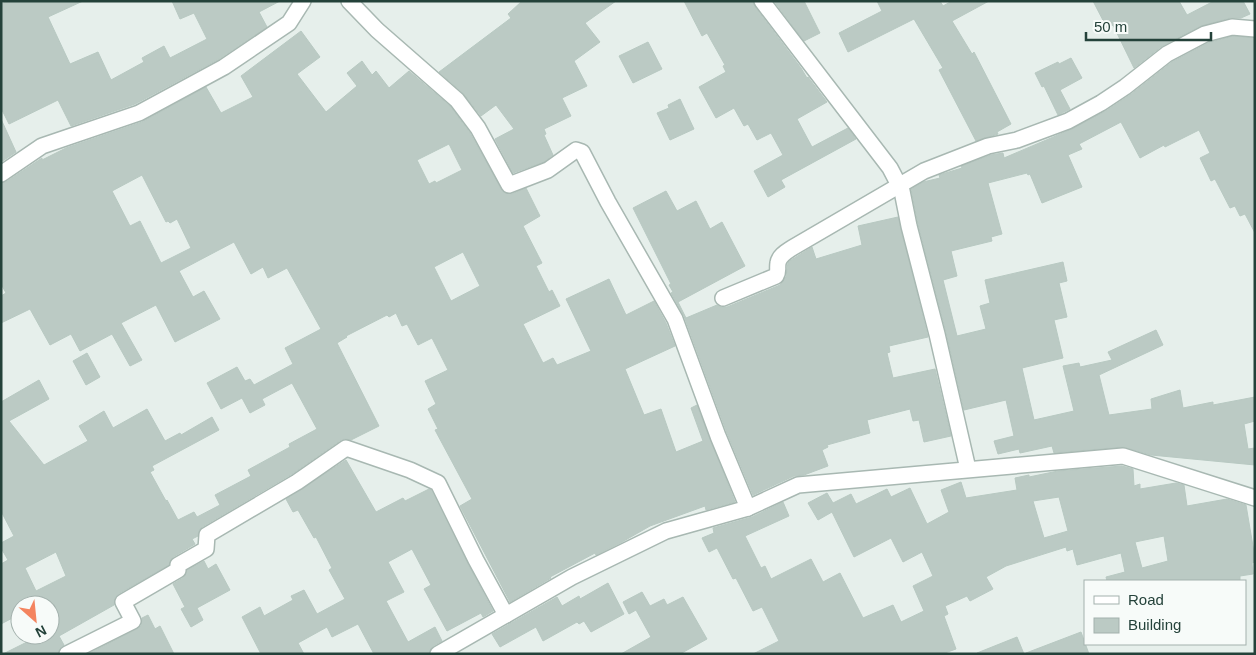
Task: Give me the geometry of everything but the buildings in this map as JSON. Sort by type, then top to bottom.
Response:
[{"type":"street","points":[[1,174],[42,146],[139,113],[224,67],[289,23],[303,1]]},
{"type":"street","points":[[350,1],[377,30],[457,100],[478,128],[510,185],[548,170],[576,150],[582,152],[608,202],[675,319],[718,436],[748,508]]},
{"type":"street","points":[[762,1],[890,168],[900,186],[937,334],[968,470]]},
{"type":"street","points":[[723,298],[776,276],[778,261],[792,248],[924,171],[988,146],[1017,140],[1068,122],[1125,87],[1168,54],[1205,34],[1232,27],[1255,29]]},
{"type":"street","points":[[66,654],[133,621],[123,602],[178,570],[178,564],[206,550],[207,535],[297,482],[346,448],[410,470],[438,483],[506,615]]},
{"type":"street","points":[[438,654],[572,577],[666,531],[748,508],[798,485],[1123,456],[1255,498]]}]
